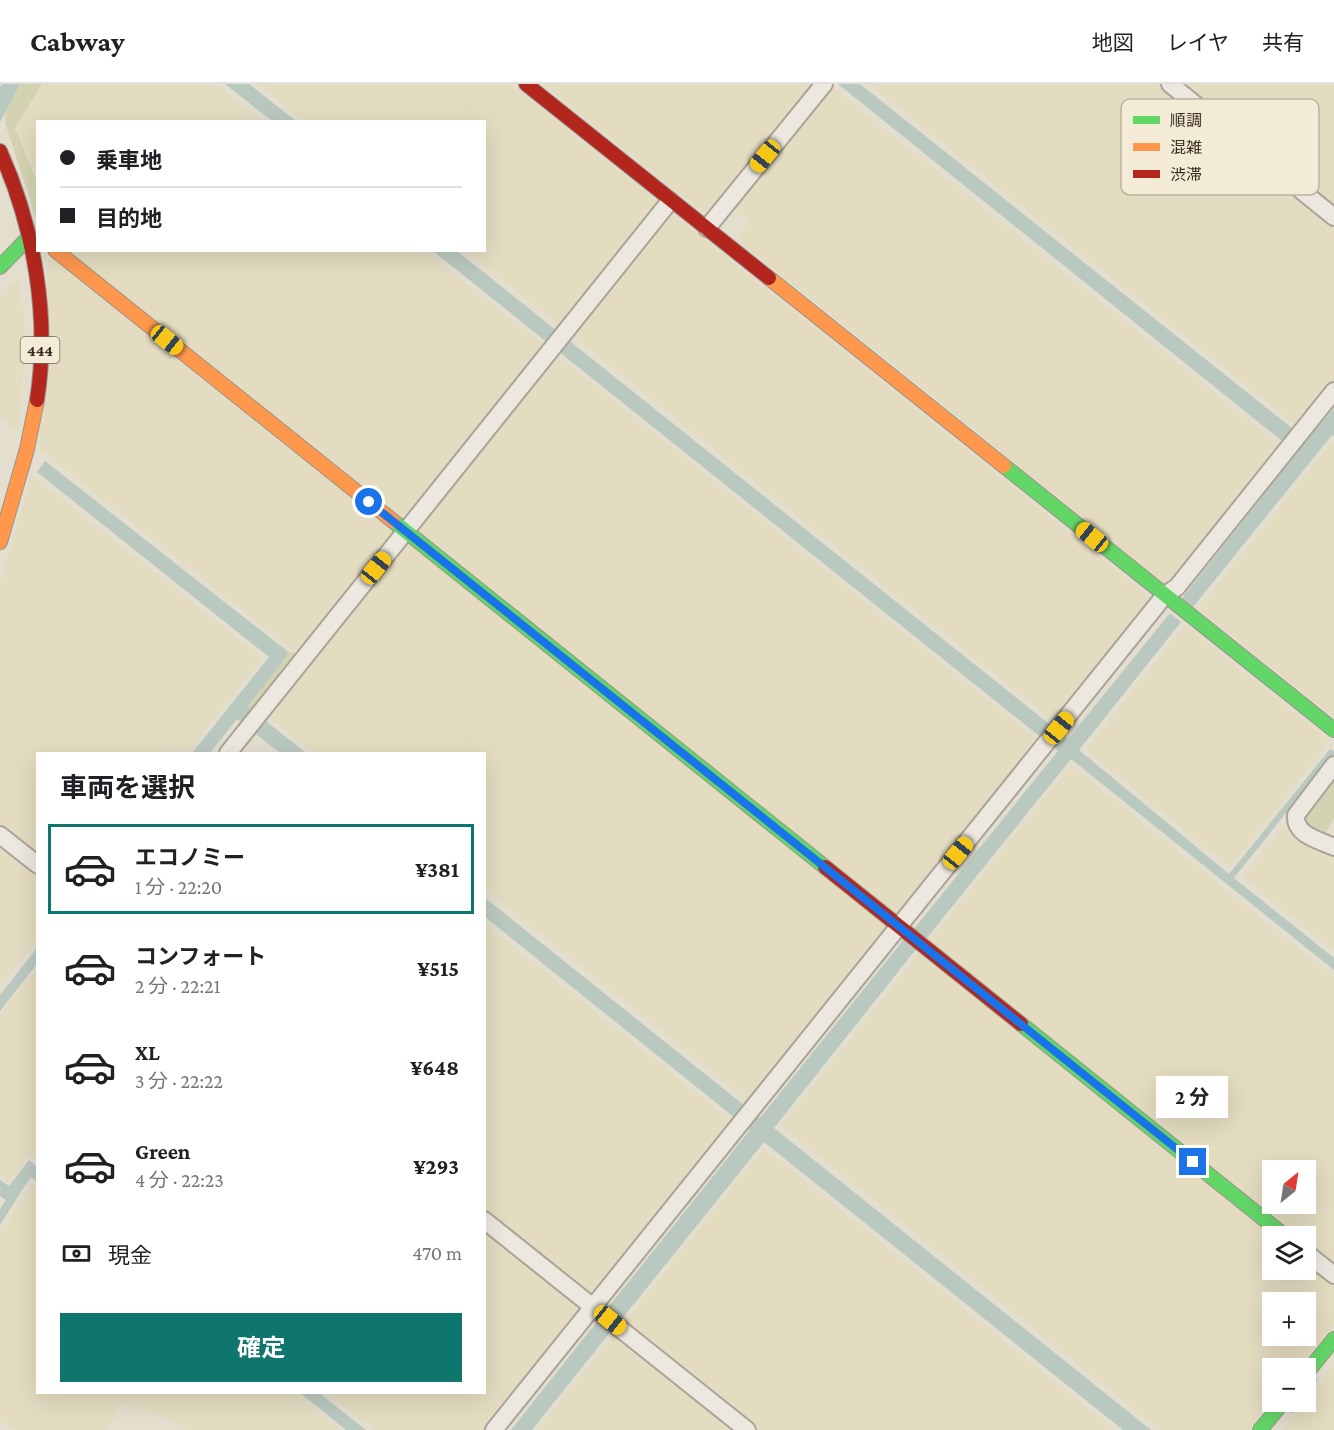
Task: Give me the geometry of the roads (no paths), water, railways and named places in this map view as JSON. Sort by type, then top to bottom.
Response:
[{"type":"main road","points":[[526,84],[1334,730]]},
{"type":"main road","name":"444","points":[[0,542],[30,435],[39,389],[41,339],[33,239],[2,154]]},
{"type":"main road","points":[[0,267],[33,239]]},
{"type":"main road","points":[[57,252],[1273,1226]]},
{"type":"main road","points":[[1316,1361],[1334,1339]]},
{"type":"main road","points":[[1260,1430],[1275,1412]]},
{"type":"street","points":[[707,228],[824,84]]},
{"type":"street","points":[[1170,84],[1188,99]]},
{"type":"street","points":[[1307,195],[1334,217]]},
{"type":"street","points":[[229,752],[670,201]]},
{"type":"street","points":[[494,1430],[1165,595],[1177,586],[1334,391]]},
{"type":"street","points":[[1334,765],[1296,815],[1295,823],[1300,831],[1334,847]]},
{"type":"street","points":[[0,835],[36,863]]},
{"type":"street","points":[[486,1222],[747,1430]]},
{"type":"street","points":[[1316,1261],[1334,1275]]}]
